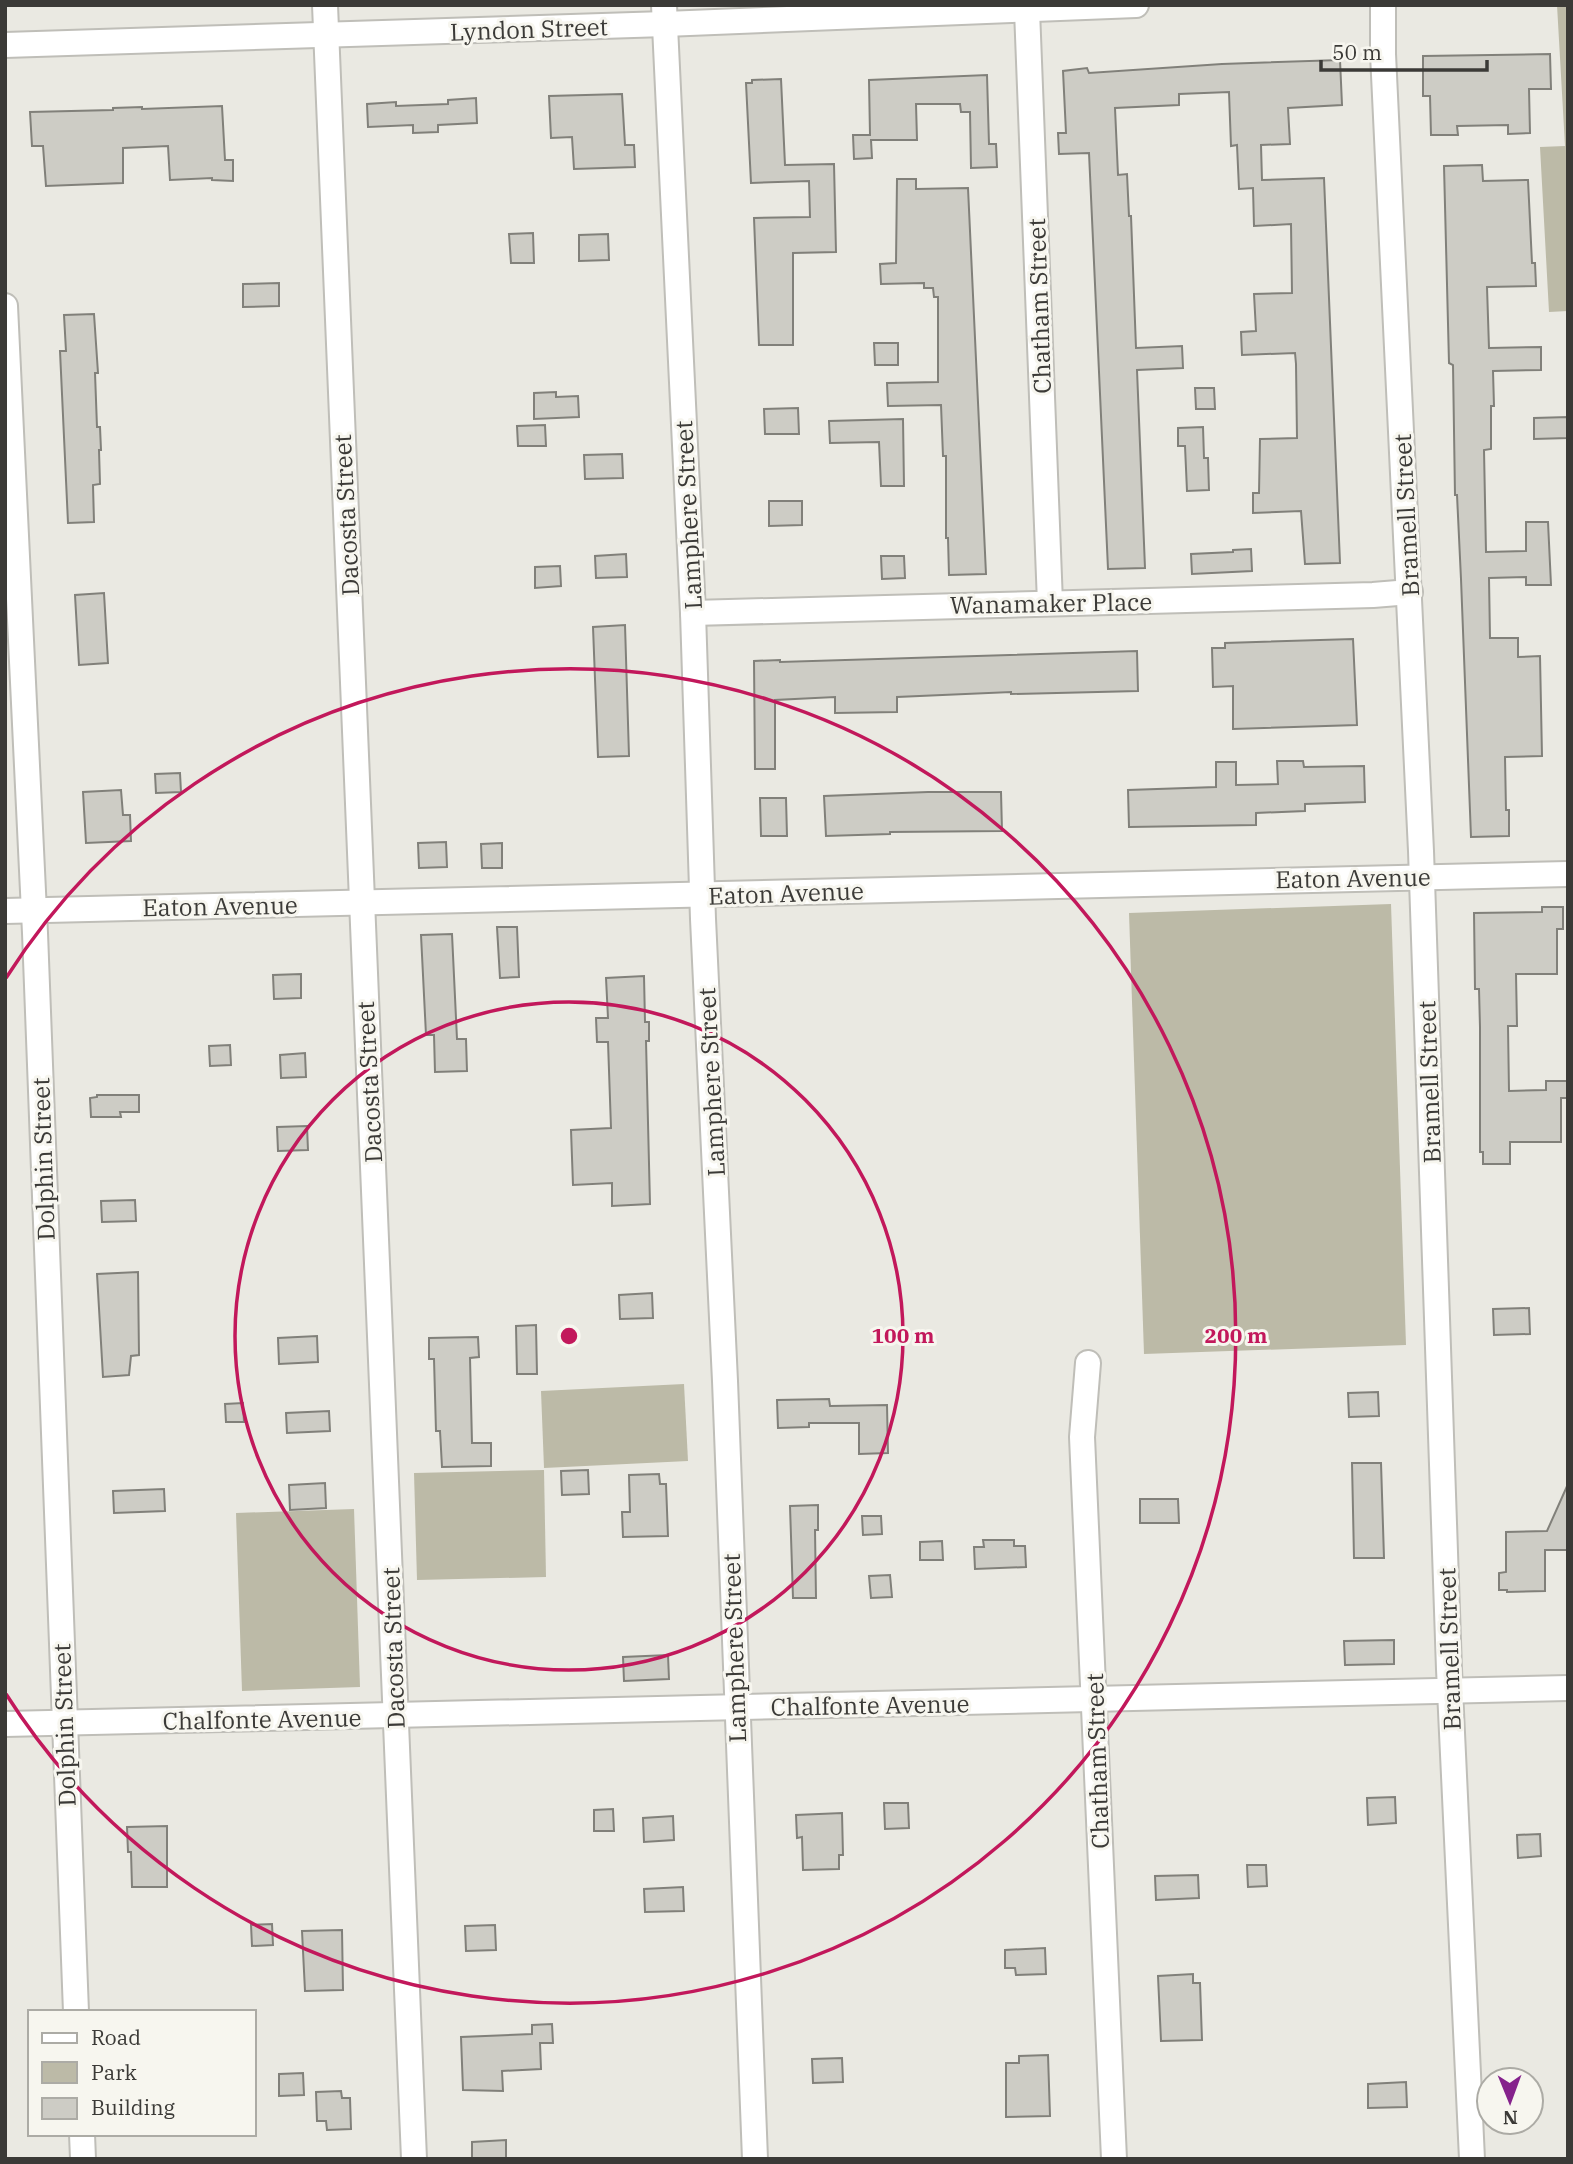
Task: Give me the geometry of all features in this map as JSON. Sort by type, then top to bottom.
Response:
[{"type":"street","name":"Dacosta Street","points":[[325,5],[414,2159]]},
{"type":"street","name":"Lyndon Street","points":[[5,45],[326,36],[664,15],[1136,5]]},
{"type":"street","name":"Bramell Street","points":[[1383,5],[1383,54],[1422,876],[1450,1691],[1472,2159]]},
{"type":"street","name":"Chatham Street","points":[[1027,9],[1050,603]]},
{"type":"street","name":"Lamphere Street","points":[[664,15],[693,613],[755,2159]]},
{"type":"street","name":"Dolphin Street","points":[[5,306],[34,910],[76,2010]]},
{"type":"street","name":"Wanamaker Place","points":[[693,613],[1409,592]]},
{"type":"street","name":"Eaton Avenue","points":[[5,911],[1568,874]]},
{"type":"street","name":"Chatham Street","points":[[1088,1363],[1082,1437],[1114,2159]]},
{"type":"street","name":"Chalfonte Avenue","points":[[5,1724],[1568,1688]]},
{"type":"street","points":[[82,2136],[83,2159]]},
{"type":"green space","points":[[1557,5],[1568,5],[1568,311],[1549,312],[1540,147],[1565,146]]},
{"type":"green space","points":[[1391,904],[1406,1345],[1144,1354],[1129,913]]},
{"type":"green space","points":[[684,1384],[688,1461],[544,1468],[541,1391]]},
{"type":"green space","points":[[544,1470],[546,1577],[417,1580],[414,1473]]},
{"type":"green space","points":[[354,1509],[360,1687],[242,1691],[236,1513]]},
{"type":"building","points":[[1550,54],[1551,89],[1529,89],[1530,133],[1508,134],[1508,125],[1457,126],[1458,135],[1431,135],[1430,96],[1423,96],[1423,56]]},
{"type":"building","points":[[1340,60],[1342,105],[1288,108],[1290,144],[1261,145],[1262,180],[1324,178],[1340,563],[1305,564],[1301,511],[1253,513],[1253,493],[1259,493],[1260,439],[1297,438],[1296,364],[1295,353],[1242,355],[1241,332],[1256,331],[1254,294],[1292,293],[1291,224],[1254,226],[1253,188],[1239,189],[1237,145],[1231,146],[1229,92],[1179,94],[1179,105],[1115,108],[1118,175],[1127,174],[1131,216],[1136,348],[1182,346],[1183,368],[1137,370],[1145,568],[1108,569],[1089,153],[1059,154],[1058,133],[1066,133],[1063,71],[1087,68],[1089,73],[1222,64]]},
{"type":"building","points":[[987,75],[989,144],[996,144],[997,167],[971,168],[970,112],[961,112],[960,104],[916,104],[917,140],[871,140],[872,158],[854,159],[853,135],[870,135],[869,80]]},
{"type":"building","points":[[781,79],[785,165],[834,164],[836,252],[793,253],[793,345],[759,345],[754,218],[810,217],[809,181],[751,183],[746,83],[752,83],[752,80]]},
{"type":"building","points":[[622,94],[625,145],[634,145],[635,167],[574,169],[572,137],[551,138],[549,96]]},
{"type":"building","points":[[476,98],[477,123],[438,125],[438,132],[413,133],[413,125],[368,127],[367,104],[448,104],[448,100]]},
{"type":"building","points":[[222,106],[225,160],[233,160],[233,181],[212,178],[170,180],[168,146],[123,148],[123,183],[46,186],[43,146],[32,146],[30,112]]},
{"type":"building","points":[[1482,165],[1483,181],[1528,180],[1532,263],[1535,263],[1536,286],[1487,287],[1489,348],[1541,347],[1541,370],[1493,371],[1491,449],[1484,450],[1486,552],[1526,551],[1526,522],[1548,522],[1551,585],[1526,585],[1526,577],[1489,578],[1490,638],[1518,638],[1518,657],[1540,656],[1542,756],[1505,757],[1509,836],[1471,837],[1455,495],[1453,365],[1449,363],[1444,166]]},
{"type":"building","points":[[897,179],[916,179],[916,189],[968,188],[986,574],[949,575],[946,456],[943,456],[941,405],[888,406],[887,383],[938,382],[938,297],[934,297],[933,288],[924,288],[924,283],[881,284],[880,264],[896,263]]},
{"type":"building","points":[[533,233],[534,263],[511,263],[509,234]]},
{"type":"building","points":[[608,234],[609,260],[579,261],[579,235]]},
{"type":"building","points":[[279,283],[279,306],[243,307],[243,284]]},
{"type":"building","points":[[94,314],[98,373],[95,373],[97,427],[100,427],[101,450],[100,484],[93,485],[94,522],[68,523],[60,351],[66,351],[64,315]]},
{"type":"building","points":[[874,343],[898,343],[898,365],[875,365]]},
{"type":"building","points":[[1195,388],[1214,388],[1215,409],[1196,409]]},
{"type":"building","points":[[556,392],[556,397],[578,396],[579,417],[534,419],[534,393]]},
{"type":"building","points":[[798,408],[799,434],[765,434],[764,409]]},
{"type":"building","points":[[1568,417],[1568,438],[1534,439],[1534,418]]},
{"type":"building","points":[[903,419],[904,486],[881,486],[879,442],[830,443],[829,421]]},
{"type":"building","points":[[545,425],[546,446],[518,446],[517,426]]},
{"type":"building","points":[[1203,427],[1209,490],[1187,491],[1185,446],[1178,446],[1178,428]]},
{"type":"building","points":[[622,454],[623,478],[585,479],[584,455]]},
{"type":"building","points":[[769,501],[802,501],[802,525],[769,526]]},
{"type":"building","points":[[1251,549],[1252,571],[1192,574],[1191,554]]},
{"type":"building","points":[[626,554],[627,577],[596,578],[595,556]]},
{"type":"building","points":[[881,556],[904,556],[905,578],[882,579]]},
{"type":"building","points":[[560,566],[561,586],[535,588],[535,567]]},
{"type":"building","points":[[104,593],[108,663],[79,665],[75,595]]},
{"type":"building","points":[[625,625],[629,756],[598,757],[593,627]]},
{"type":"building","points":[[1353,639],[1357,725],[1233,729],[1233,686],[1213,687],[1212,648],[1225,648],[1225,643]]},
{"type":"building","points":[[1137,651],[1138,691],[1011,692],[897,697],[897,712],[835,713],[835,697],[775,700],[775,769],[755,769],[754,661]]},
{"type":"building","points":[[1277,761],[1303,761],[1304,767],[1364,766],[1365,802],[1305,804],[1305,811],[1256,813],[1256,825],[1129,827],[1128,790],[1216,787],[1216,762],[1236,762],[1236,785],[1278,784]]},
{"type":"building","points":[[180,773],[181,792],[156,793],[155,774]]},
{"type":"building","points":[[121,790],[123,815],[130,815],[131,841],[86,843],[83,792]]},
{"type":"building","points":[[1001,792],[1002,831],[890,832],[826,836],[824,796]]},
{"type":"building","points":[[760,798],[786,798],[787,836],[761,836]]},
{"type":"building","points":[[446,842],[447,867],[419,868],[418,843]]},
{"type":"building","points":[[502,843],[502,868],[482,868],[481,844]]},
{"type":"building","points":[[1542,907],[1563,907],[1563,929],[1557,929],[1557,974],[1516,974],[1517,1026],[1508,1026],[1509,1091],[1546,1090],[1546,1081],[1568,1081],[1568,1098],[1561,1098],[1561,1142],[1510,1142],[1510,1164],[1483,1164],[1483,1152],[1480,1152],[1480,1027],[1479,989],[1475,989],[1474,913],[1542,912]]},
{"type":"building","points":[[497,927],[517,927],[519,977],[500,978]]},
{"type":"building","points":[[452,934],[457,1039],[466,1039],[467,1071],[435,1072],[434,1035],[426,1035],[421,935]]},
{"type":"building","points":[[301,974],[301,998],[274,999],[273,975]]},
{"type":"building","points":[[644,976],[645,1022],[649,1022],[649,1041],[646,1041],[650,1204],[612,1206],[612,1183],[573,1185],[571,1130],[611,1128],[608,1042],[597,1042],[596,1018],[608,1018],[606,978]]},
{"type":"building","points":[[230,1045],[231,1065],[210,1066],[209,1046]]},
{"type":"building","points":[[305,1053],[306,1077],[281,1078],[280,1055]]},
{"type":"building","points":[[97,1095],[139,1095],[139,1112],[120,1112],[121,1117],[91,1117],[90,1098]]},
{"type":"building","points":[[307,1126],[308,1150],[278,1151],[277,1127]]},
{"type":"building","points":[[135,1200],[136,1221],[102,1222],[101,1201]]},
{"type":"building","points":[[138,1272],[139,1355],[131,1356],[129,1375],[103,1377],[97,1274]]},
{"type":"building","points":[[652,1293],[653,1318],[620,1319],[619,1295]]},
{"type":"building","points":[[1529,1308],[1530,1334],[1494,1335],[1493,1309]]},
{"type":"building","points":[[536,1325],[537,1374],[517,1374],[516,1326]]},
{"type":"building","points":[[317,1336],[318,1362],[279,1364],[278,1338]]},
{"type":"building","points":[[478,1337],[479,1357],[470,1358],[472,1443],[491,1443],[491,1466],[442,1467],[440,1431],[436,1431],[434,1359],[429,1359],[429,1338]]},
{"type":"building","points":[[1378,1392],[1379,1416],[1349,1417],[1348,1393]]},
{"type":"building","points":[[829,1399],[830,1406],[887,1405],[888,1453],[859,1454],[859,1423],[809,1423],[809,1427],[778,1428],[777,1400]]},
{"type":"building","points":[[243,1403],[244,1422],[226,1422],[225,1404]]},
{"type":"building","points":[[329,1411],[330,1431],[287,1433],[286,1413]]},
{"type":"building","points":[[1352,1463],[1381,1463],[1384,1558],[1354,1558]]},
{"type":"building","points":[[588,1470],[589,1494],[562,1495],[561,1471]]},
{"type":"building","points":[[659,1474],[660,1484],[666,1484],[668,1536],[623,1537],[622,1512],[630,1512],[629,1475]]},
{"type":"building","points":[[325,1483],[326,1508],[290,1510],[289,1485]]},
{"type":"building","points":[[1568,1484],[1568,1550],[1545,1550],[1545,1591],[1499,1590],[1499,1573],[1506,1572],[1506,1532],[1547,1531]]},
{"type":"building","points":[[164,1489],[165,1511],[114,1513],[113,1491]]},
{"type":"building","points":[[1140,1499],[1178,1499],[1179,1523],[1140,1523]]},
{"type":"building","points":[[818,1505],[818,1530],[815,1530],[816,1598],[793,1598],[790,1506]]},
{"type":"building","points":[[862,1516],[881,1516],[882,1534],[863,1535]]},
{"type":"building","points":[[983,1540],[1014,1540],[1014,1546],[1025,1546],[1026,1567],[975,1569],[974,1547],[984,1547]]},
{"type":"building","points":[[942,1541],[943,1560],[920,1560],[920,1542]]},
{"type":"building","points":[[890,1575],[892,1597],[871,1598],[869,1576]]},
{"type":"building","points":[[1394,1640],[1394,1664],[1345,1665],[1344,1641]]},
{"type":"building","points":[[668,1655],[669,1679],[624,1681],[623,1657]]},
{"type":"building","points":[[1395,1797],[1396,1823],[1368,1825],[1367,1798]]},
{"type":"building","points":[[884,1803],[908,1803],[909,1828],[885,1829]]},
{"type":"building","points":[[613,1809],[614,1831],[594,1831],[594,1810]]},
{"type":"building","points":[[842,1813],[843,1855],[839,1855],[839,1869],[803,1870],[802,1837],[797,1838],[796,1815]]},
{"type":"building","points":[[673,1816],[674,1840],[644,1842],[643,1818]]},
{"type":"building","points":[[167,1826],[167,1887],[132,1887],[127,1827]]},
{"type":"building","points":[[1540,1834],[1541,1856],[1518,1858],[1517,1835]]},
{"type":"building","points":[[1247,1865],[1266,1865],[1267,1886],[1248,1887]]},
{"type":"building","points":[[1198,1875],[1199,1898],[1156,1900],[1155,1876]]},
{"type":"building","points":[[683,1887],[684,1911],[645,1912],[644,1889]]},
{"type":"building","points":[[272,1924],[273,1945],[252,1946],[251,1925]]},
{"type":"building","points":[[495,1925],[496,1950],[466,1951],[465,1926]]},
{"type":"building","points":[[342,1930],[343,1990],[305,1991],[302,1931]]},
{"type":"building","points":[[1045,1948],[1046,1974],[1016,1975],[1015,1968],[1005,1968],[1005,1950]]},
{"type":"building","points":[[1193,1974],[1193,1983],[1200,1983],[1202,2040],[1161,2041],[1158,1976]]},
{"type":"building","points":[[552,2024],[553,2043],[540,2043],[541,2069],[502,2071],[503,2091],[463,2090],[461,2037],[532,2034],[532,2025]]},
{"type":"building","points":[[1048,2055],[1050,2116],[1006,2117],[1006,2063],[1019,2063],[1019,2056]]},
{"type":"building","points":[[842,2058],[843,2082],[813,2083],[812,2059]]},
{"type":"building","points":[[303,2073],[304,2095],[279,2096],[279,2074]]},
{"type":"building","points":[[1406,2082],[1407,2107],[1368,2108],[1368,2084]]},
{"type":"building","points":[[341,2091],[342,2098],[350,2098],[351,2129],[327,2130],[326,2121],[317,2121],[316,2092]]},
{"type":"building","points":[[506,2140],[506,2159],[472,2159],[472,2142]]}]
